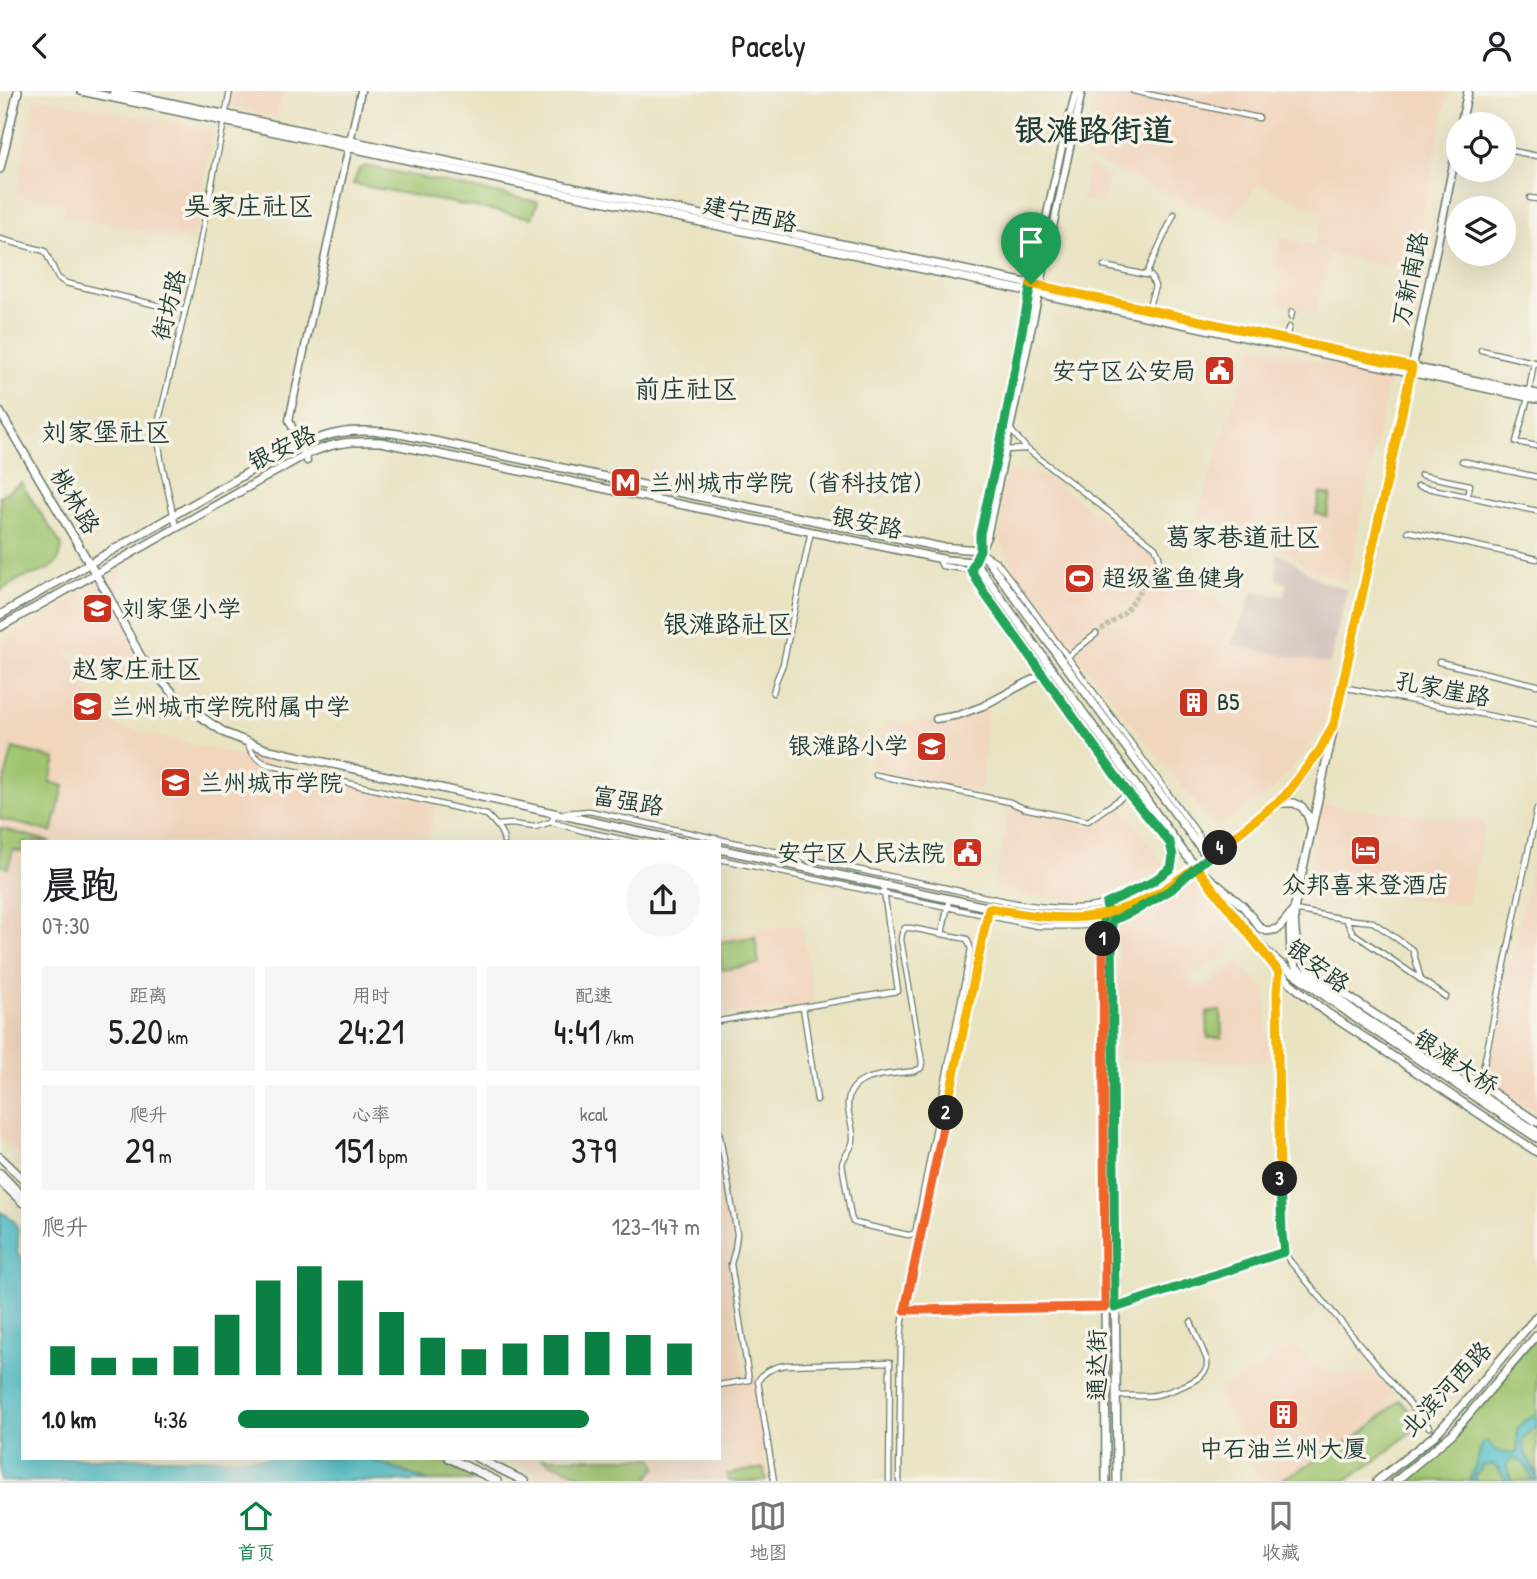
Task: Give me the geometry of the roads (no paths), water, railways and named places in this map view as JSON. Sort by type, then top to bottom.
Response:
[{"type":"main road","points":[[0,169],[18,91]]},
{"type":"main road","name":"建宁西路","points":[[81,91],[349,143],[1411,370]]},
{"type":"main road","name":"建宁西路","points":[[114,91],[225,118]]},
{"type":"main road","points":[[1464,112],[1468,91]]},
{"type":"main road","name":"万新南路","points":[[1291,958],[1290,928],[1450,182]]},
{"type":"main road","name":"建宁西路","points":[[1035,289],[1285,339],[1411,370]]},
{"type":"main road","points":[[1411,370],[1531,394],[1537,400]]},
{"type":"main road","name":"桃林路","points":[[0,412],[95,575]]},
{"type":"main road","name":"银安路","points":[[1,613],[90,565],[273,458],[299,445],[337,432],[356,430],[378,430],[940,547],[980,550]]},
{"type":"main road","name":"银安路","points":[[0,627],[176,527],[327,446],[352,441],[382,442],[973,566],[1253,940],[1282,965],[1356,1015]]},
{"type":"main road","points":[[980,550],[1208,859]]},
{"type":"main road","name":"富强路","points":[[95,575],[142,659],[185,706],[225,733],[278,752],[675,840]]},
{"type":"main road","points":[[721,849],[989,911],[1046,918],[1108,917],[1162,891],[1208,859],[1285,796],[1320,750],[1334,724]]},
{"type":"main road","points":[[1276,803],[1294,803],[1302,807],[1308,816],[1311,829]]},
{"type":"main road","points":[[1196,867],[1243,905],[1260,928],[1267,931],[1278,929],[1294,910]]},
{"type":"main road","points":[[1294,910],[1296,943],[1302,959],[1320,980],[1537,1122]]},
{"type":"main road","name":"通达街","points":[[1106,1481],[1108,917]]},
{"type":"main road","name":"通达街","points":[[1108,917],[1117,1481]]},
{"type":"main road","points":[[1253,940],[1279,972],[1303,995],[1537,1152]]},
{"type":"main road","name":"银安路","points":[[1291,958],[1297,968],[1356,1015]]},
{"type":"main road","name":"银滩大桥","points":[[1356,1015],[1537,1132]]},
{"type":"main road","name":"银滩大桥","points":[[1356,1015],[1537,1138]]},
{"type":"main road","points":[[0,1157],[21,1177]]},
{"type":"main road","points":[[0,1173],[21,1194]]},
{"type":"main road","points":[[0,1181],[21,1201]]},
{"type":"main road","name":"北滨河西路","points":[[1377,1481],[1435,1435],[1537,1317]]},
{"type":"main road","name":"北滨河西路","points":[[1395,1481],[1452,1434],[1537,1335]]},
{"type":"main road","points":[[453,1460],[497,1481]]},
{"type":"main road","points":[[481,1460],[524,1481]]},
{"type":"street","name":"街坊路","points":[[176,527],[161,460],[157,428],[209,207],[230,91]]},
{"type":"street","points":[[306,458],[289,420],[361,91]]},
{"type":"street","points":[[1076,91],[987,537],[973,566],[985,594],[1128,793],[1170,843],[1196,867]]},
{"type":"street","points":[[980,550],[980,534],[1004,426],[1082,91]]},
{"type":"street","points":[[1133,91],[1259,118]]},
{"type":"street","points":[[1516,152],[1537,156]]},
{"type":"street","points":[[1530,198],[1537,199]]},
{"type":"street","points":[[1146,275],[1174,214]]},
{"type":"street","points":[[0,239],[45,251],[58,278],[66,283],[185,310]]},
{"type":"street","points":[[1104,266],[1151,276],[1156,286],[1148,310]]},
{"type":"street","points":[[1285,339],[1289,327]]},
{"type":"street","points":[[1481,350],[1535,363],[1531,394],[1516,442],[1537,446]]},
{"type":"street","points":[[1010,429],[1027,449],[1155,547],[1159,566]]},
{"type":"street","points":[[1005,450],[1027,449]]},
{"type":"street","points":[[1462,461],[1537,477]]},
{"type":"street","points":[[1421,475],[1469,485],[1467,496]]},
{"type":"street","points":[[1418,486],[1537,511]]},
{"type":"street","points":[[773,694],[783,664],[811,531]]},
{"type":"street","points":[[1408,531],[1537,559]]},
{"type":"street","points":[[980,550],[997,562],[1198,834],[1208,859]]},
{"type":"street","points":[[1067,657],[1096,634]]},
{"type":"street","points":[[1439,662],[1537,685]]},
{"type":"street","points":[[936,719],[959,715],[983,706],[1052,669]]},
{"type":"street","name":"孔家崖路","points":[[1342,687],[1537,725]]},
{"type":"street","points":[[247,742],[254,755],[269,765],[487,815],[497,825],[504,840]]},
{"type":"street","points":[[876,775],[1088,821],[1128,793]]},
{"type":"street","points":[[1480,1085],[1534,839],[1537,809]]},
{"type":"street","name":"富强路","points":[[555,814],[589,811],[1054,908],[1106,904],[1163,876]]},
{"type":"street","points":[[551,822],[555,814]]},
{"type":"street","name":"富强路","points":[[497,825],[535,827],[551,822],[626,840]]},
{"type":"street","points":[[1163,876],[1171,868],[1173,856],[1170,843]]},
{"type":"street","points":[[721,859],[884,894],[948,903],[942,934]]},
{"type":"street","points":[[721,1021],[898,991],[883,885]]},
{"type":"street","points":[[1106,904],[1108,917]]},
{"type":"street","points":[[1294,910],[1373,922],[1413,950],[1421,980]]},
{"type":"street","points":[[899,1481],[901,1340],[905,1310],[989,911]]},
{"type":"street","points":[[1345,919],[1353,933],[1446,997]]},
{"type":"street","points":[[905,928],[911,928],[942,934],[967,939],[971,949],[916,1229],[914,1234],[908,1235],[853,1222],[842,1164],[853,1138],[848,1098],[859,1082],[868,1078],[920,1068],[922,1062],[902,933],[905,928]]},
{"type":"street","points":[[1279,972],[1277,1032],[1284,1252],[1429,1427]]},
{"type":"street","points":[[803,1007],[817,1100]]},
{"type":"street","points":[[721,1144],[737,1234],[731,1264],[749,1380],[721,1385]]},
{"type":"street","points":[[1115,1308],[1284,1252]]},
{"type":"street","points":[[905,1310],[1105,1307]]},
{"type":"street","points":[[1116,1396],[1153,1395],[1171,1391],[1204,1374],[1208,1360],[1191,1322]]},
{"type":"street","points":[[775,1481],[758,1381],[762,1375],[785,1365],[890,1362],[889,1481]]},
{"type":"water","points":[[0,1212],[16,1224],[17,1253],[21,1257],[21,1460],[370,1460],[428,1481],[0,1481]]},
{"type":"water","points":[[1537,1414],[1537,1425],[1528,1433],[1523,1446],[1537,1481],[1532,1481],[1522,1462],[1510,1459],[1507,1467],[1511,1481],[1506,1481],[1493,1465],[1484,1465],[1475,1481],[1470,1481],[1483,1442],[1488,1441],[1500,1452],[1516,1453],[1517,1429]]},
{"type":"tunnel","points":[[1096,634],[1125,612],[1159,566]]},
{"type":"place","name":"安宁区公安局","points":[[1219,371]]},
{"type":"place","name":"兰州城市学院（省科技馆）","points":[[626,483]]},
{"type":"place","name":"超级鲨鱼健身","points":[[1079,578]]},
{"type":"place","name":"刘家堡小学","points":[[98,609]]},
{"type":"place","name":"B5","points":[[1194,702]]},
{"type":"place","name":"兰州城市学院附属中学","points":[[87,707]]},
{"type":"place","name":"银滩路小学","points":[[931,746]]},
{"type":"place","name":"兰州城市学院","points":[[176,783]]},
{"type":"place","name":"众邦喜来登酒店","points":[[1366,851]]},
{"type":"place","name":"安宁区人民法院","points":[[968,853]]},
{"type":"place","name":"中石油兰州大厦","points":[[1283,1415]]},
{"type":"district","name":"银滩路街道","points":[[1094,130]]},
{"type":"district","name":"吴家庄社区","points":[[249,206]]},
{"type":"district","name":"前庄社区","points":[[686,389]]},
{"type":"district","name":"刘家堡社区","points":[[106,432]]},
{"type":"district","name":"葛家巷道社区","points":[[1243,537]]},
{"type":"district","name":"银滩路社区","points":[[728,624]]},
{"type":"district","name":"赵家庄社区","points":[[137,669]]}]
